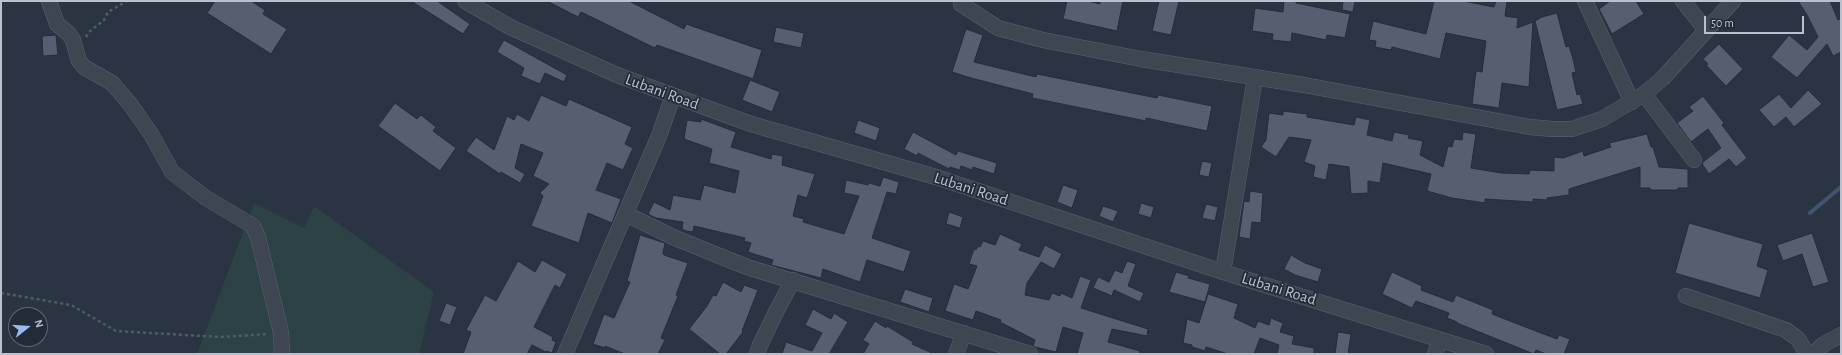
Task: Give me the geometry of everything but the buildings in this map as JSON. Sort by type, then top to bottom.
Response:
[{"type":"street","points":[[49,1],[57,24],[69,34],[78,52],[79,61],[84,67],[112,83],[130,104],[151,134],[172,172],[206,198],[253,226],[258,237],[281,333],[282,354]]},
{"type":"street","name":"Lubani Road","points":[[464,1],[510,27],[617,76],[752,124],[936,177],[1223,272],[1486,354]]},
{"type":"street","points":[[1585,1],[1638,98],[1694,160]]},
{"type":"street","points":[[1682,1],[1706,30]]},
{"type":"street","points":[[961,4],[998,28],[1043,40],[1255,78],[1304,85],[1530,127],[1572,129],[1602,119],[1638,98],[1662,78],[1733,1]]},
{"type":"street","points":[[1223,272],[1255,78]]},
{"type":"street","points":[[565,354],[659,136],[673,96]]},
{"type":"street","points":[[626,214],[675,238],[733,261],[1030,354]]},
{"type":"street","points":[[757,354],[777,310],[793,280]]},
{"type":"street","points":[[1686,296],[1786,330],[1798,339],[1804,349],[1805,354]]},
{"type":"street","points":[[956,354],[964,333]]},
{"type":"street","points":[[1813,354],[1824,344],[1841,335]]},
{"type":"street","points":[[1435,354],[1440,340]]},
{"type":"path","points":[[78,52],[89,32],[104,20],[108,12],[127,1]]},
{"type":"path","points":[[1,293],[71,305],[116,331],[220,337],[281,333]]},
{"type":"green space","points":[[254,203],[304,228],[314,206],[434,292],[419,354],[197,354]]},
{"type":"waterway","points":[[1810,213],[1841,187]]}]
